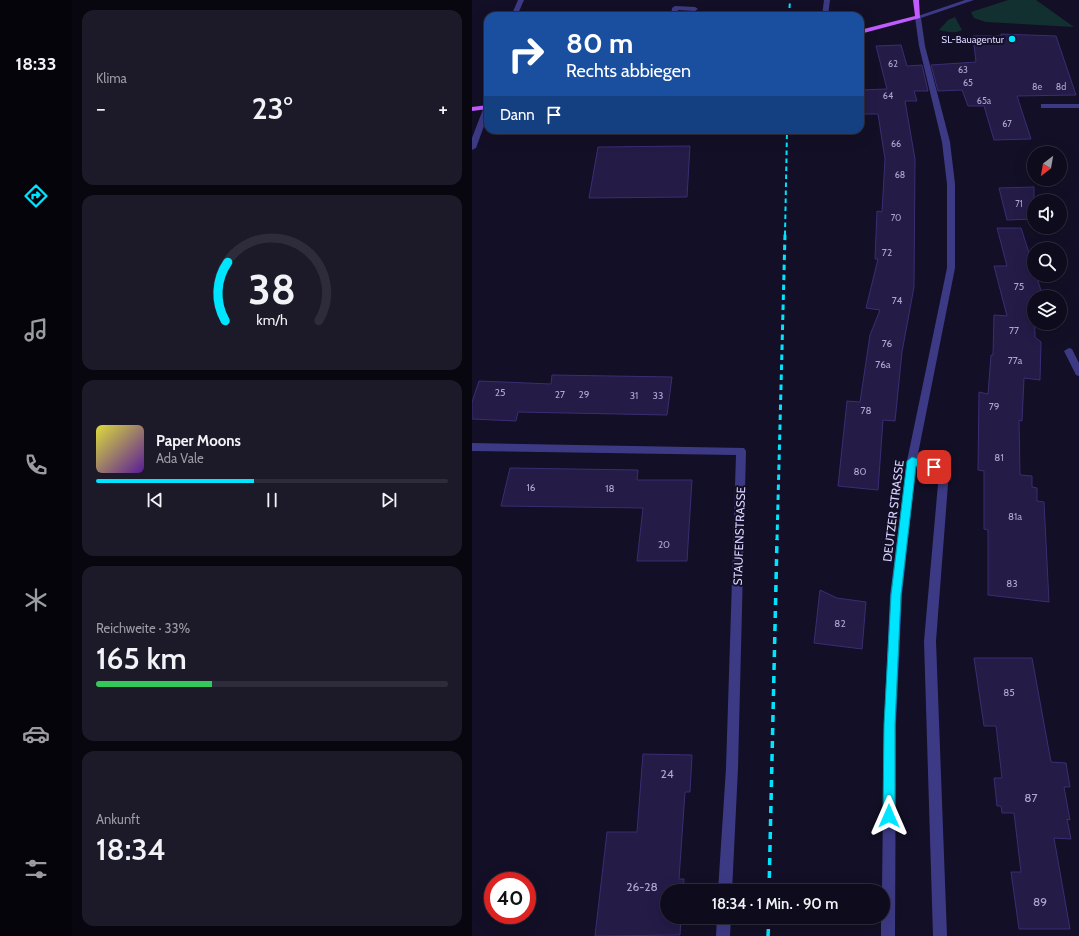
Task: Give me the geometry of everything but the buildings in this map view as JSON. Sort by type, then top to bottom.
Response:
[{"type":"main road","name":"DEUTZER STRASSE","points":[[916,0],[918,17]]},
{"type":"main road","points":[[864,31],[918,17]]},
{"type":"main road","points":[[472,109],[484,107]]},
{"type":"street","points":[[516,12],[521,0]]},
{"type":"street","points":[[826,12],[827,0]]},
{"type":"street","points":[[918,17],[971,0]]},
{"type":"street","points":[[674,12],[675,8],[694,9]]},
{"type":"street","name":"DEUTZER STRASSE","points":[[888,936],[891,702],[896,595],[912,461],[951,268],[951,184],[946,142],[922,46],[918,17]]},
{"type":"street","points":[[1044,106],[1079,106]]},
{"type":"street","points":[[472,148],[484,116]]},
{"type":"street","points":[[1069,351],[1079,373]]},
{"type":"street","name":"STAUFENSTRASSE","points":[[472,447],[741,450],[732,760],[725,884]]},
{"type":"street","points":[[912,461],[944,470],[930,641],[940,936]]},
{"type":"street","points":[[723,936],[724,924]]},
{"type":"green space","points":[[1008,0],[1036,0],[1074,27],[986,22],[974,18],[971,12]]},
{"type":"green space","points":[[955,17],[962,30],[948,32],[939,30],[948,20]]},
{"type":"railway","points":[[789,12],[790,0]]},
{"type":"railway","points":[[785,235],[787,134]]},
{"type":"railway","points":[[777,540],[785,234]]},
{"type":"railway","points":[[769,884],[777,539]]},
{"type":"railway","points":[[768,936],[769,924]]},
{"type":"place","name":"SL-Bauagentur","points":[[1012,39]]},
{"type":"route","points":[[889,816],[890,725],[896,595],[912,461],[934,467]]}]
